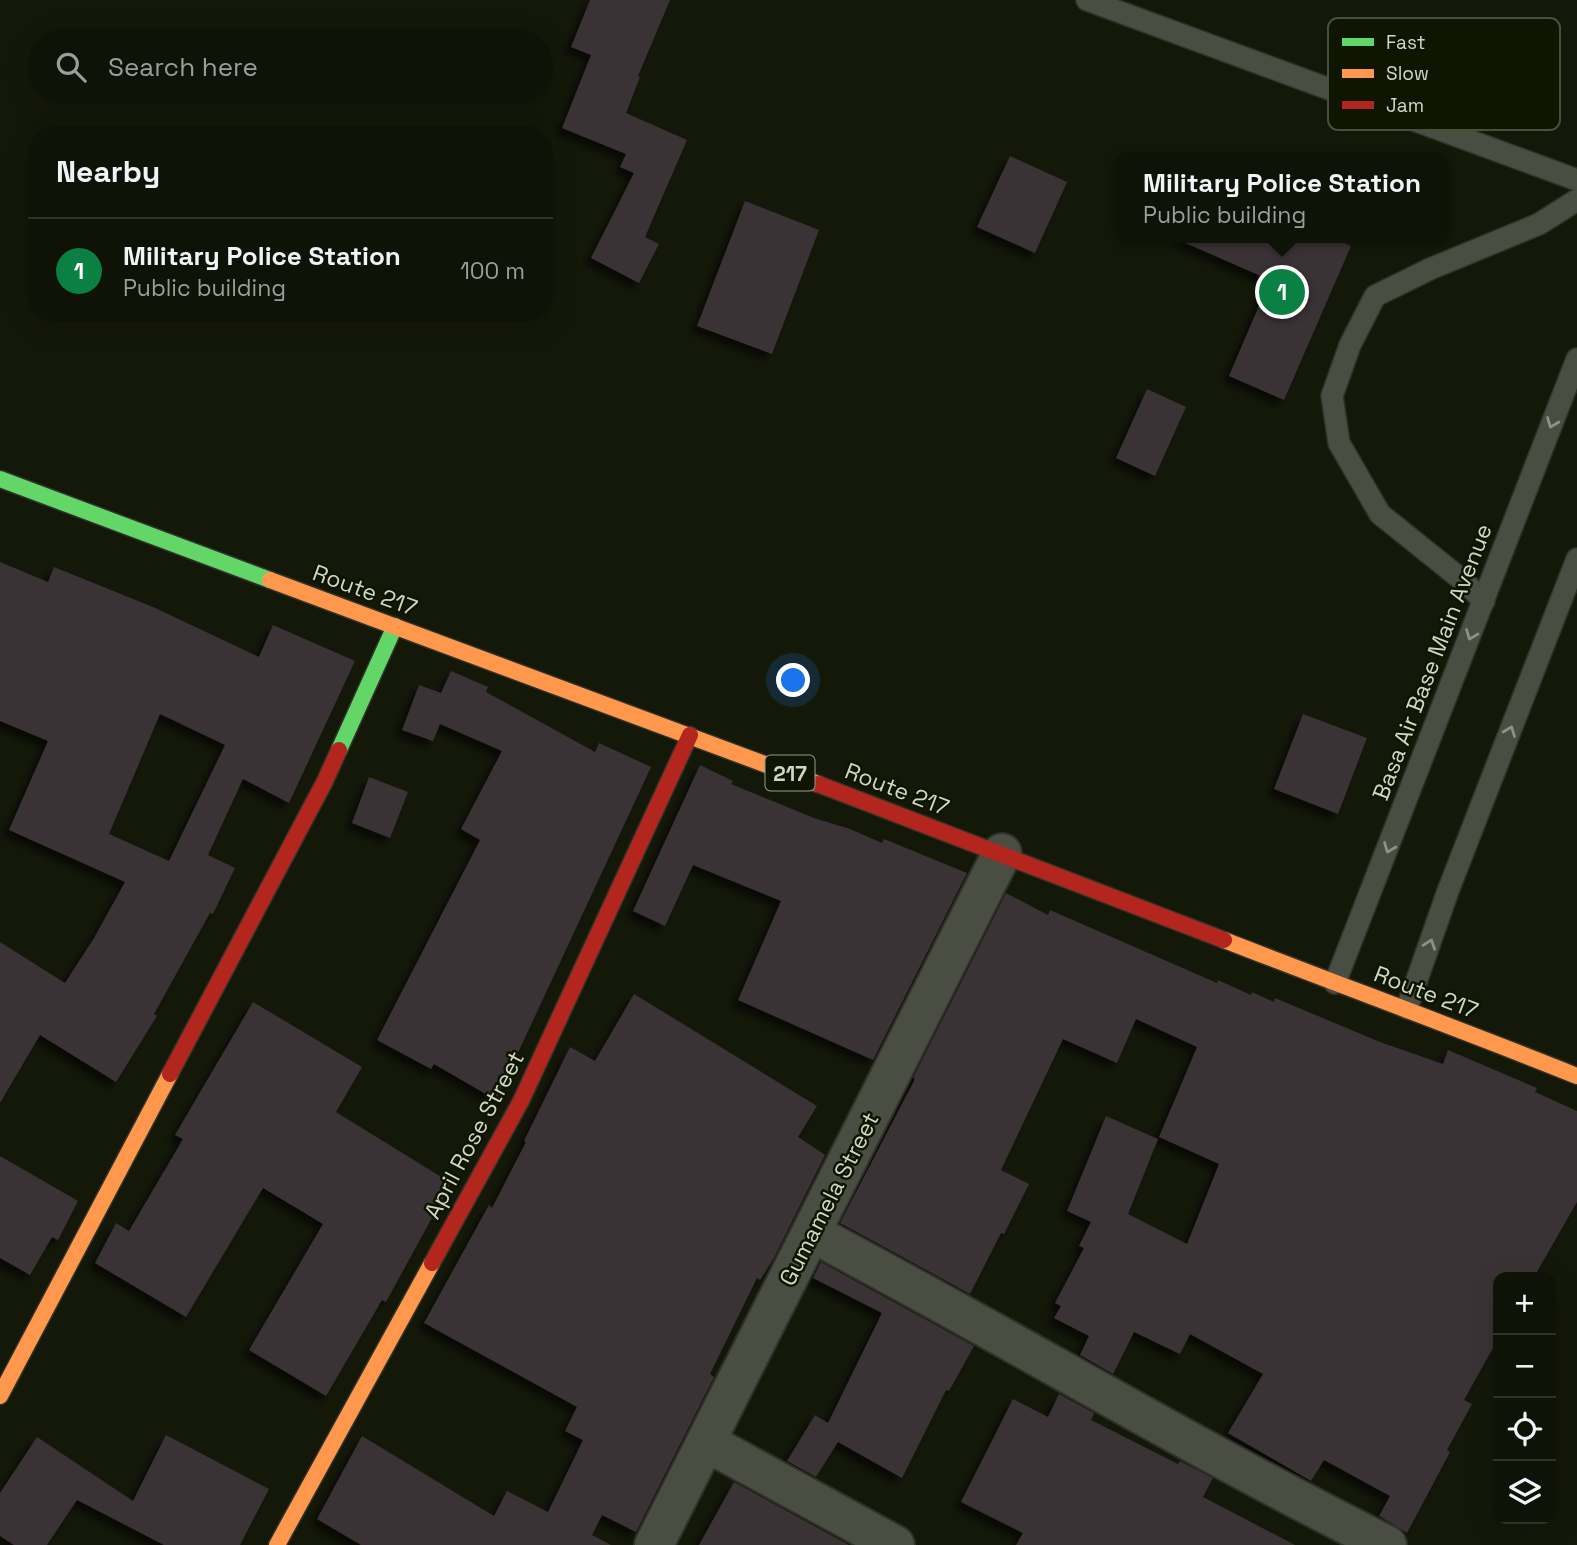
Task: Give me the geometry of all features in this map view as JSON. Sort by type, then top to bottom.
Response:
[{"type":"street","name":"Route 217","points":[[0,479],[1002,853],[1577,1076]]},
{"type":"street","points":[[0,1396],[325,781],[395,626]]},
{"type":"street","name":"April Rose Street","points":[[277,1545],[521,1101],[690,735]]},
{"type":"street","name":"Gumamela Street","points":[[654,1545],[1002,853]]},
{"type":"street","points":[[812,1233],[942,1301],[1303,1503],[1387,1545]]},
{"type":"street","points":[[706,1442],[895,1545]]},
{"type":"lane","points":[[1087,0],[1328,89]]},
{"type":"lane","points":[[1441,130],[1577,180]]},
{"type":"lane","points":[[1484,601],[1380,514],[1339,443],[1332,396],[1349,345],[1375,296],[1430,269],[1539,224],[1577,200]]},
{"type":"lane","name":"Basa Air Base Main Avenue","points":[[1335,983],[1577,359]]},
{"type":"lane","points":[[1407,1008],[1448,891],[1577,559]]},
{"type":"building","points":[[590,0],[670,0],[638,76],[640,77],[626,113],[687,140],[645,237],[659,244],[639,283],[591,258],[634,173],[620,167],[626,154],[562,128],[591,55],[571,47]]},
{"type":"building","points":[[1010,156],[1067,182],[1035,253],[977,227]]},
{"type":"building","points":[[745,201],[819,230],[772,354],[697,326]]},
{"type":"building","points":[[1185,243],[1344,243],[1351,246],[1284,400],[1229,376],[1270,280]]},
{"type":"building","points":[[1147,389],[1186,407],[1155,476],[1116,458]]},
{"type":"building","points":[[0,562],[48,582],[54,567],[153,607],[259,657],[273,625],[355,661],[289,803],[243,779],[208,855],[235,868],[213,914],[210,913],[154,1014],[157,1016],[116,1082],[40,1035],[0,1103],[0,942],[65,983],[125,882],[9,830],[48,741],[0,721]],"holes":[[[160,714],[225,745],[169,861],[109,834]]]},
{"type":"building","points":[[451,671],[488,687],[486,692],[595,752],[599,743],[651,767],[496,1100],[434,1064],[431,1069],[377,1040],[480,840],[461,829],[502,751],[440,724],[433,741],[402,730],[419,685],[441,693]]},
{"type":"building","points":[[1303,714],[1367,738],[1338,814],[1274,789]]},
{"type":"building","points":[[700,765],[733,781],[731,784],[814,818],[882,843],[884,839],[967,873],[873,1060],[738,1000],[781,901],[693,865],[665,926],[633,911]]},
{"type":"building","points":[[369,777],[408,792],[390,838],[352,823]]},
{"type":"building","points":[[1006,893],[1048,915],[1050,910],[1217,983],[1218,980],[1274,1002],[1275,998],[1380,1042],[1443,1064],[1448,1050],[1537,1088],[1535,1092],[1577,1111],[1577,1202],[1537,1272],[1493,1272],[1493,1348],[1464,1400],[1472,1404],[1447,1450],[1450,1452],[1407,1533],[1379,1516],[1390,1496],[1324,1460],[1311,1481],[1228,1433],[1263,1374],[1190,1334],[1180,1354],[1134,1332],[1113,1374],[1080,1355],[1089,1336],[1054,1318],[1061,1306],[1055,1303],[1084,1248],[1079,1246],[1091,1222],[1067,1211],[1106,1116],[1158,1139],[1128,1214],[1187,1244],[1219,1164],[1159,1137],[1197,1047],[1136,1019],[1117,1063],[1063,1039],[1001,1170],[1029,1184],[970,1294],[840,1223],[915,1079],[913,1078]]},
{"type":"building","points":[[634,994],[817,1106],[798,1137],[825,1155],[774,1258],[760,1280],[757,1278],[710,1374],[714,1377],[636,1532],[602,1515],[592,1535],[611,1545],[361,1545],[317,1519],[362,1436],[494,1516],[507,1491],[548,1512],[583,1440],[565,1431],[577,1407],[424,1323],[489,1205],[492,1208],[570,1047],[595,1061]]},
{"type":"building","points":[[253,1002],[362,1067],[336,1112],[451,1183],[386,1302],[382,1300],[326,1396],[249,1350],[323,1224],[263,1188],[186,1317],[95,1263],[116,1223],[129,1231],[183,1139],[175,1135]]},
{"type":"building","points":[[0,1156],[78,1201],[58,1240],[52,1237],[30,1275],[0,1258]]},
{"type":"building","points":[[821,1262],[974,1346],[949,1391],[946,1390],[902,1478],[838,1442],[816,1477],[787,1461],[815,1415],[828,1423],[882,1313],[813,1278]]},
{"type":"building","points":[[1059,1394],[1094,1413],[1091,1420],[1178,1464],[1180,1461],[1213,1478],[1203,1497],[1295,1545],[1016,1545],[1023,1533],[961,1502],[1013,1399],[1048,1417]]},
{"type":"building","points":[[166,1435],[269,1489],[240,1545],[164,1545],[77,1500],[47,1545],[14,1545],[0,1536],[0,1493],[37,1437],[133,1501]]},
{"type":"building","points":[[734,1482],[849,1545],[699,1545]]},
{"type":"traffic: fast","points":[[0,479],[270,580]]},
{"type":"traffic: fast","points":[[339,750],[395,626]]},
{"type":"traffic: slow","points":[[270,580],[818,784]]},
{"type":"traffic: slow","points":[[1224,940],[1577,1076]]},
{"type":"traffic: slow","points":[[0,1396],[170,1074]]},
{"type":"traffic: slow","points":[[277,1545],[432,1263]]},
{"type":"traffic: jam","points":[[432,1263],[521,1101],[690,735]]},
{"type":"traffic: jam","points":[[170,1074],[339,750]]},
{"type":"traffic: jam","points":[[818,784],[1224,940]]},
{"type":"place","name":"Military Police Station","points":[[1282,292]]}]
